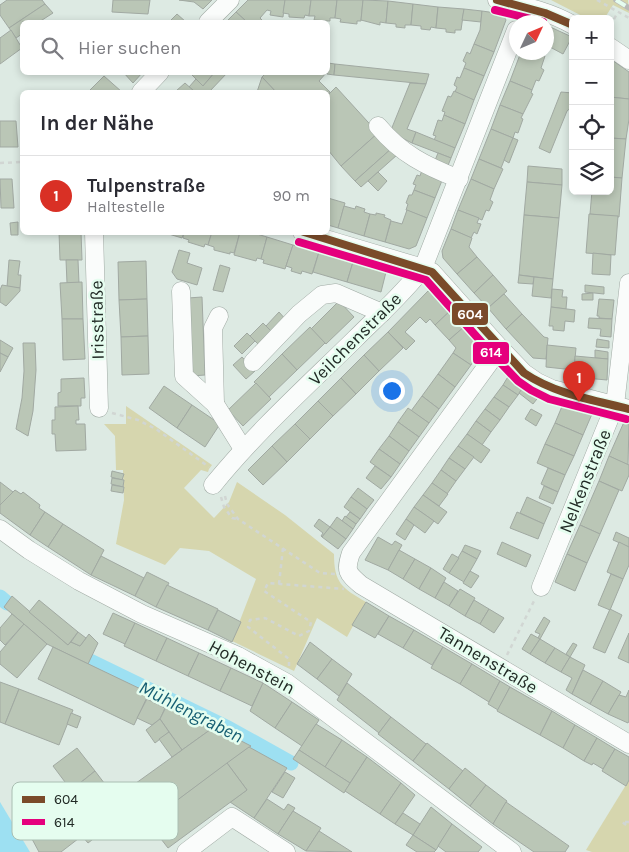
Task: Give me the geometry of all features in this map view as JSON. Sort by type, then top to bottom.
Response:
[{"type":"street","points":[[210,20],[230,0]]},
{"type":"street","points":[[497,0],[522,14],[559,16],[569,22]]},
{"type":"street","name":"Veilchenstraße","points":[[217,480],[243,449],[382,313],[423,268],[509,48]]},
{"type":"street","points":[[614,50],[629,60]]},
{"type":"street","points":[[143,90],[157,75]]},
{"type":"street","points":[[378,126],[397,146],[420,163],[458,179]]},
{"type":"street","name":"Irisstraße","points":[[94,235],[99,408]]},
{"type":"street","points":[[312,235],[432,272],[524,373],[552,389],[622,407]]},
{"type":"street","name":"Nelkenstraße","points":[[541,587],[622,407],[629,283]]},
{"type":"street","points":[[181,291],[184,376],[215,404],[243,449]]},
{"type":"street","points":[[253,362],[299,314],[322,295],[336,293],[382,313]]},
{"type":"street","points":[[215,404],[213,328],[219,316]]},
{"type":"street","points":[[347,582],[346,566],[351,553],[500,348]]},
{"type":"street","name":"Hohenstein","points":[[0,529],[29,550],[79,581],[142,614],[238,656],[287,683],[512,852]]},
{"type":"street","name":"Tannenstraße","points":[[347,582],[361,585],[629,744]]},
{"type":"street","points":[[186,852],[232,817],[286,852]]},
{"type":"path","points":[[597,0],[629,18]]},
{"type":"path","points":[[614,19],[618,12]]},
{"type":"path","points":[[0,163],[20,162]]},
{"type":"path","points":[[99,408],[126,418],[138,420],[156,429],[217,480],[227,504],[238,519],[320,573],[347,582]]},
{"type":"path","points":[[224,507],[232,518],[238,519]]},
{"type":"path","points":[[279,584],[283,548]]},
{"type":"path","points":[[287,683],[289,659],[248,627],[250,620],[265,618],[299,636],[309,631],[311,622],[264,591],[268,583],[339,590]]},
{"type":"path","points":[[501,667],[541,587]]},
{"type":"path","points":[[629,822],[622,822],[629,827]]},
{"type":"green space","points":[[551,0],[628,0],[629,13],[613,5],[607,15],[580,15]]},
{"type":"green space","points":[[126,406],[212,465],[208,472],[201,470],[184,488],[214,518],[229,502],[237,482],[285,515],[334,554],[334,564],[341,584],[366,602],[347,637],[317,618],[294,671],[232,641],[256,579],[209,551],[180,548],[165,565],[116,544],[124,500],[123,470],[116,470],[115,436],[104,424],[126,424]]},
{"type":"green space","points":[[629,780],[629,852],[592,852],[586,850]]},
{"type":"water","points":[[0,802],[12,822],[12,840],[23,840],[30,852],[0,852]]},
{"type":"building","points":[[7,0],[42,0],[45,4],[9,28],[0,15],[0,5]]},
{"type":"building","points":[[113,0],[150,0],[148,14],[112,12]]},
{"type":"building","points":[[179,0],[212,0],[203,9],[194,2]]},
{"type":"building","points":[[248,0],[285,0],[283,17],[270,15],[271,11],[267,10],[260,18],[262,20],[245,20],[236,12]]},
{"type":"building","points":[[285,0],[311,0],[309,16],[305,15],[304,18],[289,17],[289,14],[283,13]]},
{"type":"building","points":[[311,0],[337,0],[335,18],[330,18],[330,20],[314,20],[315,16],[309,16]]},
{"type":"building","points":[[337,0],[363,0],[361,21],[357,21],[357,24],[340,22],[341,19],[335,18]]},
{"type":"building","points":[[363,0],[388,1],[386,23],[380,22],[380,25],[361,20]]},
{"type":"building","points":[[388,1],[413,4],[411,25],[405,25],[405,28],[396,27],[396,24],[386,23]]},
{"type":"building","points":[[45,4],[53,13],[42,20],[21,20]]},
{"type":"building","points":[[413,4],[438,7],[436,28],[431,27],[430,30],[421,29],[421,26],[411,25]]},
{"type":"building","points":[[438,7],[464,9],[461,30],[455,30],[455,33],[446,32],[446,29],[436,28]]},
{"type":"building","points":[[464,9],[482,11],[481,22],[462,20]]},
{"type":"building","points":[[482,11],[503,14],[506,20],[494,52],[474,44],[480,30]]},
{"type":"building","points":[[236,12],[245,20],[228,20]]},
{"type":"building","points":[[177,14],[184,20],[171,20]]},
{"type":"building","points":[[20,21],[20,35],[16,38],[9,28]]},
{"type":"building","points":[[554,29],[569,36],[569,43],[563,54],[554,49]]},
{"type":"building","points":[[11,30],[20,45],[20,49],[0,64],[0,38]]},
{"type":"building","points":[[474,44],[494,52],[484,76],[464,68],[466,63],[463,61],[467,52],[470,54]]},
{"type":"building","points":[[518,60],[544,60],[541,68],[544,70],[539,81],[536,80],[532,90],[510,81]]},
{"type":"building","points":[[614,61],[629,72],[629,99],[614,97]]},
{"type":"building","points":[[330,63],[335,64],[334,75],[330,74]]},
{"type":"building","points":[[335,64],[429,74],[426,84],[334,75]]},
{"type":"building","points":[[464,68],[484,76],[474,100],[455,92],[457,87],[454,85],[457,77],[460,78]]},
{"type":"building","points":[[126,75],[140,75],[133,83]]},
{"type":"building","points":[[192,75],[212,75],[203,86]]},
{"type":"building","points":[[212,75],[225,75],[211,90],[193,90],[189,87],[196,79],[203,86]]},
{"type":"building","points":[[264,75],[324,75],[319,81],[328,90],[274,90],[262,77]]},
{"type":"building","points":[[104,76],[120,90],[90,90]]},
{"type":"building","points":[[262,77],[274,90],[258,90]]},
{"type":"building","points":[[510,81],[532,90],[531,93],[533,94],[523,114],[500,105]]},
{"type":"building","points":[[185,83],[193,90],[177,90]]},
{"type":"building","points":[[410,83],[426,84],[407,129],[416,132],[412,143],[391,130]]},
{"type":"building","points":[[336,87],[378,133],[341,166],[330,152],[330,93]]},
{"type":"building","points":[[454,91],[474,100],[465,124],[444,115],[445,112],[442,111],[448,96],[451,97]]},
{"type":"building","points":[[561,92],[569,93],[569,109],[550,153],[539,148]]},
{"type":"building","points":[[614,97],[629,99],[626,139],[614,138]]},
{"type":"building","points":[[500,105],[523,114],[518,133],[515,132],[513,138],[491,129]]},
{"type":"building","points":[[444,115],[465,124],[455,148],[434,140],[436,136],[433,135],[438,120],[442,121]]},
{"type":"building","points":[[0,121],[16,121],[18,147],[0,147]]},
{"type":"building","points":[[491,129],[513,138],[501,168],[479,159]]},
{"type":"building","points":[[416,132],[455,148],[451,158],[412,143]]},
{"type":"building","points":[[378,133],[392,148],[355,181],[341,166]]},
{"type":"building","points":[[513,138],[518,140],[509,163],[504,160]]},
{"type":"building","points":[[614,138],[626,139],[622,178],[614,177]]},
{"type":"building","points":[[392,148],[397,155],[361,187],[355,181]]},
{"type":"building","points":[[438,153],[451,158],[447,168],[434,163]]},
{"type":"building","points":[[479,159],[503,169],[494,189],[471,179]]},
{"type":"building","points":[[528,166],[562,169],[562,185],[527,182]]},
{"type":"building","points":[[422,170],[443,178],[435,198],[414,190],[416,185],[413,184],[417,175],[420,176]]},
{"type":"building","points":[[378,172],[387,181],[378,191],[368,181]]},
{"type":"building","points":[[614,177],[622,178],[619,217],[590,214],[592,195],[614,195]]},
{"type":"building","points":[[0,179],[12,179],[14,208],[1,208]]},
{"type":"building","points":[[471,179],[494,189],[490,200],[493,202],[489,211],[486,210],[482,220],[458,210]]},
{"type":"building","points":[[527,182],[562,185],[559,218],[524,215]]},
{"type":"building","points":[[414,190],[435,198],[427,218],[406,210],[409,195],[412,195]]},
{"type":"building","points":[[330,199],[345,203],[338,228],[330,226]]},
{"type":"building","points":[[344,206],[355,209],[356,206],[365,209],[364,212],[370,214],[364,236],[338,228]]},
{"type":"building","points":[[407,210],[427,218],[416,246],[409,249],[385,242],[391,221],[402,224]]},
{"type":"building","points":[[458,210],[479,218],[477,223],[481,224],[477,234],[474,232],[471,238],[451,229]]},
{"type":"building","points":[[376,213],[385,215],[384,217],[391,220],[385,242],[364,236],[370,214],[376,215]]},
{"type":"building","points":[[589,214],[618,216],[615,255],[586,253]]},
{"type":"building","points":[[524,215],[559,218],[553,279],[519,275]]},
{"type":"building","points":[[18,222],[18,235],[11,235],[10,223]]},
{"type":"building","points":[[451,229],[472,238],[469,247],[477,257],[457,274],[443,258],[442,251]]},
{"type":"building","points":[[59,235],[81,235],[82,260],[60,260]]},
{"type":"building","points":[[172,235],[183,235],[182,238]]},
{"type":"building","points":[[184,235],[211,235],[208,245],[205,244],[204,247],[188,242],[189,240],[183,238]]},
{"type":"building","points":[[211,235],[239,235],[234,253],[230,252],[230,254],[214,250],[214,247],[208,245]]},
{"type":"building","points":[[239,235],[260,235],[267,237],[261,259],[257,258],[256,261],[234,255]]},
{"type":"building","points":[[267,237],[293,245],[285,269],[263,263],[264,260],[261,259]]},
{"type":"building","points":[[293,245],[319,252],[312,274],[302,271],[301,274],[291,271],[292,268],[286,266]]},
{"type":"building","points":[[179,250],[190,253],[187,263],[202,268],[197,285],[177,279],[172,272]]},
{"type":"building","points":[[319,252],[353,262],[347,282],[313,272]]},
{"type":"building","points":[[593,253],[611,255],[610,275],[592,274]]},
{"type":"building","points":[[477,257],[493,275],[474,293],[457,274]]},
{"type":"building","points":[[9,260],[20,261],[18,275],[21,275],[20,288],[7,287]]},
{"type":"building","points":[[66,260],[78,260],[79,283],[67,283]]},
{"type":"building","points":[[146,261],[147,299],[119,300],[118,262]]},
{"type":"building","points":[[353,262],[386,272],[381,292],[347,282]]},
{"type":"building","points":[[220,265],[230,268],[223,292],[213,290]]},
{"type":"building","points":[[493,275],[507,291],[488,308],[474,293]]},
{"type":"building","points":[[519,275],[534,277],[533,284],[518,283]]},
{"type":"building","points":[[534,277],[553,279],[551,298],[532,296]]},
{"type":"building","points":[[82,282],[83,319],[62,319],[60,283]]},
{"type":"building","points":[[2,285],[20,288],[20,291],[6,306],[0,302]]},
{"type":"building","points":[[585,285],[604,287],[604,294],[585,292]]},
{"type":"building","points":[[552,289],[563,290],[562,297],[567,297],[566,309],[551,307]]},
{"type":"building","points":[[428,291],[435,291],[451,310],[435,325],[430,319],[426,323],[420,317],[405,332],[415,341],[406,350],[388,332]]},
{"type":"building","points":[[593,293],[593,300],[582,300],[582,294]]},
{"type":"building","points":[[504,294],[522,314],[506,329],[488,308]]},
{"type":"building","points":[[202,297],[205,375],[191,376],[188,298]]},
{"type":"building","points":[[147,299],[148,336],[121,337],[119,300]]},
{"type":"building","points":[[599,299],[614,300],[612,319],[599,318],[597,316]]},
{"type":"building","points":[[339,301],[354,317],[326,344],[311,329]]},
{"type":"building","points":[[551,307],[575,310],[574,322],[565,321],[564,331],[553,330],[553,326],[549,326]]},
{"type":"building","points":[[451,310],[465,326],[449,340],[435,325]]},
{"type":"building","points":[[279,312],[287,321],[274,334],[266,326]]},
{"type":"building","points":[[522,314],[544,337],[548,338],[546,359],[533,358],[506,329]]},
{"type":"building","points":[[589,318],[612,319],[611,337],[600,336],[601,329],[588,328]]},
{"type":"building","points":[[62,319],[83,319],[85,359],[63,360]]},
{"type":"building","points":[[263,323],[271,331],[258,344],[250,336]]},
{"type":"building","points":[[465,326],[484,347],[471,365],[453,353],[456,348],[449,340]]},
{"type":"building","points":[[310,327],[325,343],[297,370],[282,354]]},
{"type":"building","points":[[388,332],[403,348],[379,371],[364,355]]},
{"type":"building","points":[[247,333],[255,341],[242,354],[234,346]]},
{"type":"building","points":[[148,336],[149,374],[122,375],[121,337]]},
{"type":"building","points":[[597,339],[609,341],[609,348],[596,347]]},
{"type":"building","points":[[0,340],[13,348],[8,357],[0,353]]},
{"type":"building","points":[[23,343],[35,343],[36,370],[33,411],[28,436],[16,429],[22,398],[24,371]]},
{"type":"building","points":[[547,345],[576,348],[574,370],[546,367]]},
{"type":"building","points":[[595,350],[608,352],[608,359],[595,358]]},
{"type":"building","points":[[0,353],[8,357],[0,372]]},
{"type":"building","points":[[453,353],[471,365],[455,387],[438,374]]},
{"type":"building","points":[[282,354],[297,370],[269,397],[254,382]]},
{"type":"building","points":[[364,355],[379,371],[356,394],[341,378]]},
{"type":"building","points":[[575,356],[608,359],[607,380],[574,377]]},
{"type":"building","points":[[242,357],[255,371],[246,379],[233,365]]},
{"type":"building","points":[[438,374],[455,387],[439,409],[422,396]]},
{"type":"building","points":[[509,375],[524,386],[518,395],[503,385]]},
{"type":"building","points":[[84,378],[85,398],[81,398],[81,406],[58,406],[61,379]]},
{"type":"building","points":[[341,378],[356,394],[333,416],[318,401]]},
{"type":"building","points":[[256,383],[271,399],[243,426],[228,410]]},
{"type":"building","points":[[503,385],[518,395],[509,407],[494,397]]},
{"type":"building","points":[[164,386],[192,405],[177,428],[149,408]]},
{"type":"building","points":[[524,386],[540,395],[533,404],[519,393]]},
{"type":"building","points":[[422,396],[439,409],[429,423],[411,411]]},
{"type":"building","points":[[494,397],[509,407],[500,420],[485,409]]},
{"type":"building","points":[[318,401],[333,416],[310,439],[295,424]]},
{"type":"building","points":[[563,404],[580,412],[581,409],[592,414],[583,435],[555,423]]},
{"type":"building","points":[[192,405],[220,424],[205,447],[177,428]]},
{"type":"building","points":[[78,406],[79,420],[76,420],[76,424],[85,424],[86,450],[56,451],[55,434],[52,434],[52,420],[55,420],[55,407]]},
{"type":"building","points":[[408,408],[429,423],[419,437],[398,422]]},
{"type":"building","points":[[485,409],[500,420],[491,432],[476,421]]},
{"type":"building","points":[[531,409],[542,415],[536,426],[525,419]]},
{"type":"building","points":[[476,421],[491,432],[482,445],[467,434]]},
{"type":"building","points":[[398,422],[419,437],[409,451],[389,436]]},
{"type":"building","points":[[624,422],[629,423],[628,465],[609,456]]},
{"type":"building","points":[[555,423],[583,435],[574,456],[545,444]]},
{"type":"building","points":[[295,424],[310,439],[287,462],[272,446]]},
{"type":"building","points":[[467,434],[490,450],[481,463],[458,446]]},
{"type":"building","points":[[389,436],[409,451],[400,464],[379,449]]},
{"type":"building","points":[[545,444],[574,456],[565,475],[537,463]]},
{"type":"building","points":[[272,446],[287,462],[263,485],[248,470]]},
{"type":"building","points":[[458,446],[474,457],[465,469],[449,458]]},
{"type":"building","points":[[379,449],[400,464],[391,477],[370,462]]},
{"type":"building","points":[[609,456],[629,465],[629,475],[622,491],[599,481]]},
{"type":"building","points":[[449,458],[465,469],[456,481],[441,470]]},
{"type":"building","points":[[375,466],[391,477],[381,489],[366,478]]},
{"type":"building","points":[[548,468],[565,475],[558,492],[541,484]]},
{"type":"building","points":[[441,470],[456,481],[447,494],[432,483]]},
{"type":"building","points":[[112,471],[124,474],[122,480],[111,477]]},
{"type":"building","points":[[112,478],[124,480],[123,487],[111,484]]},
{"type":"building","points":[[599,481],[619,490],[600,534],[580,525]]},
{"type":"building","points":[[0,482],[13,492],[0,505]]},
{"type":"building","points":[[432,483],[448,494],[439,506],[423,495]]},
{"type":"building","points":[[112,485],[124,487],[123,493],[111,491]]},
{"type":"building","points":[[544,486],[558,492],[553,504],[539,498]]},
{"type":"building","points":[[358,488],[374,500],[367,509],[351,497]]},
{"type":"building","points":[[15,490],[21,494],[23,492],[40,505],[39,508],[45,512],[30,535],[0,513],[0,505]]},
{"type":"building","points":[[423,495],[447,512],[438,524],[414,507]]},
{"type":"building","points":[[351,497],[367,509],[360,519],[344,507]]},
{"type":"building","points":[[527,497],[551,508],[544,524],[520,513]]},
{"type":"building","points":[[414,507],[434,521],[425,533],[406,519]]},
{"type":"building","points":[[45,512],[63,524],[48,547],[30,535]]},
{"type":"building","points":[[350,512],[360,519],[356,524],[346,517]]},
{"type":"building","points":[[517,512],[544,524],[538,539],[510,528]]},
{"type":"building","points":[[345,516],[356,524],[353,529],[342,521]]},
{"type":"building","points":[[337,517],[353,529],[346,539],[330,527]]},
{"type":"building","points":[[319,519],[330,527],[322,537],[323,533],[314,526]]},
{"type":"building","points":[[406,519],[414,525],[405,540],[396,534]]},
{"type":"building","points":[[63,524],[104,550],[91,575],[48,547]]},
{"type":"building","points":[[580,525],[600,534],[587,563],[567,554]]},
{"type":"building","points":[[330,527],[346,539],[338,549],[322,537]]},
{"type":"building","points":[[616,532],[629,538],[629,547],[613,540]]},
{"type":"building","points":[[378,537],[392,545],[395,541],[402,545],[388,570],[365,560]]},
{"type":"building","points":[[502,542],[531,555],[526,567],[497,554]]},
{"type":"building","points":[[619,542],[629,547],[629,565],[623,579],[607,572]]},
{"type":"building","points":[[465,545],[481,551],[477,559],[462,551]]},
{"type":"building","points":[[399,550],[415,559],[403,579],[388,570]]},
{"type":"building","points":[[462,551],[477,559],[464,582],[449,573]]},
{"type":"building","points":[[452,554],[459,558],[449,573],[443,569]]},
{"type":"building","points":[[567,554],[587,563],[575,591],[555,582]]},
{"type":"building","points":[[101,556],[144,578],[135,596],[91,575]]},
{"type":"building","points":[[415,559],[431,568],[419,589],[403,579]]},
{"type":"building","points":[[431,568],[446,578],[435,598],[419,589]]},
{"type":"building","points":[[470,571],[479,576],[471,588],[463,583]]},
{"type":"building","points":[[147,572],[169,583],[156,607],[135,596]]},
{"type":"building","points":[[611,574],[623,579],[610,610],[598,605]]},
{"type":"building","points":[[444,582],[458,591],[449,606],[435,598]]},
{"type":"building","points":[[167,585],[218,609],[208,630],[156,607]]},
{"type":"building","points":[[460,589],[475,598],[465,616],[449,606]]},
{"type":"building","points":[[12,596],[68,645],[71,642],[80,646],[89,634],[98,643],[88,664],[47,644],[4,607]]},
{"type":"building","points":[[39,600],[78,632],[68,645],[29,612]]},
{"type":"building","points":[[474,600],[489,609],[480,624],[465,616]]},
{"type":"building","points":[[366,602],[389,616],[375,638],[352,625]]},
{"type":"building","points":[[489,609],[504,618],[494,633],[480,624]]},
{"type":"building","points":[[610,609],[622,615],[605,653],[593,648]]},
{"type":"building","points":[[218,610],[241,622],[232,642],[208,630]]},
{"type":"building","points":[[113,613],[135,623],[125,644],[103,634]]},
{"type":"building","points":[[12,614],[24,624],[5,645],[0,640],[0,628]]},
{"type":"building","points":[[389,616],[414,630],[403,648],[378,634]]},
{"type":"building","points":[[544,617],[550,621],[540,639],[538,638],[540,634],[535,632]]},
{"type":"building","points":[[135,623],[167,638],[156,661],[124,646]]},
{"type":"building","points":[[24,624],[47,644],[17,678],[0,664],[0,652]]},
{"type":"building","points":[[414,630],[443,647],[432,665],[403,648]]},
{"type":"building","points":[[78,632],[86,638],[80,646],[71,642]]},
{"type":"building","points":[[629,633],[629,663],[618,658]]},
{"type":"building","points":[[531,634],[540,639],[530,654],[522,649]]},
{"type":"building","points":[[167,638],[199,653],[188,676],[156,661]]},
{"type":"building","points":[[540,639],[555,648],[545,663],[530,654]]},
{"type":"building","points":[[310,642],[332,659],[317,679],[297,664]]},
{"type":"building","points":[[573,643],[577,645],[570,657],[566,654]]},
{"type":"building","points":[[53,647],[149,693],[134,725],[38,679]]},
{"type":"building","points":[[443,647],[472,664],[460,684],[431,668]]},
{"type":"building","points":[[555,648],[570,657],[561,672],[545,663]]},
{"type":"building","points":[[199,653],[231,668],[220,691],[188,676]]},
{"type":"building","points":[[570,657],[585,665],[572,694],[566,690],[572,678],[561,672]]},
{"type":"building","points":[[332,659],[352,674],[339,696],[317,679]]},
{"type":"building","points":[[472,664],[500,681],[489,702],[460,684]]},
{"type":"building","points":[[231,668],[263,683],[252,706],[220,691]]},
{"type":"building","points":[[583,670],[603,681],[590,704],[572,694]]},
{"type":"building","points":[[500,681],[510,687],[498,710],[488,704]]},
{"type":"building","points":[[603,681],[621,692],[608,714],[590,704]]},
{"type":"building","points":[[0,682],[19,689],[5,724],[0,722]]},
{"type":"building","points":[[263,683],[292,702],[275,728],[250,711]]},
{"type":"building","points":[[347,683],[391,717],[379,733],[337,700]]},
{"type":"building","points":[[510,687],[552,711],[540,735],[497,711]]},
{"type":"building","points":[[19,689],[73,710],[59,745],[5,724]]},
{"type":"building","points":[[629,690],[628,723],[608,714],[619,695],[626,697]]},
{"type":"building","points":[[147,699],[165,708],[160,719],[152,725],[137,718]]},
{"type":"building","points":[[292,702],[319,720],[302,746],[275,728]]},
{"type":"building","points":[[168,703],[214,727],[182,750],[160,719]]},
{"type":"building","points":[[552,711],[575,725],[563,748],[540,735]]},
{"type":"building","points":[[71,713],[81,717],[77,728],[67,724]]},
{"type":"building","points":[[391,717],[426,744],[413,761],[378,734]]},
{"type":"building","points":[[160,719],[169,732],[155,743],[146,730]]},
{"type":"building","points":[[316,724],[342,740],[325,767],[299,750]]},
{"type":"building","points":[[575,725],[597,738],[584,761],[563,748]]},
{"type":"building","points":[[214,727],[251,746],[178,800],[178,782],[138,782]]},
{"type":"building","points":[[169,732],[182,750],[172,757],[159,739]]},
{"type":"building","points":[[597,738],[615,749],[603,769],[593,763],[592,765],[584,761]]},
{"type":"building","points":[[342,740],[367,757],[350,783],[325,767]]},
{"type":"building","points":[[427,743],[463,771],[449,789],[413,761]]},
{"type":"building","points":[[249,747],[287,768],[254,818],[230,802],[247,790],[227,763]]},
{"type":"building","points":[[77,748],[95,771],[81,782],[65,782],[53,766]]},
{"type":"building","points":[[615,749],[629,757],[629,780],[626,786],[602,771]]},
{"type":"building","points":[[299,750],[350,783],[344,793],[293,759]]},
{"type":"building","points":[[367,757],[401,783],[380,814],[345,791]]},
{"type":"building","points":[[227,763],[247,790],[168,848],[162,840],[178,840],[178,800]]},
{"type":"building","points":[[465,768],[486,785],[470,806],[449,789]]},
{"type":"building","points":[[95,771],[103,782],[81,782]]},
{"type":"building","points":[[285,772],[295,778],[283,798],[272,792]]},
{"type":"building","points":[[401,783],[415,795],[395,824],[380,814]]},
{"type":"building","points":[[486,785],[507,801],[493,824],[470,806]]},
{"type":"building","points":[[267,799],[284,810],[288,804],[295,808],[278,834],[254,818]]},
{"type":"building","points":[[506,802],[569,846],[565,852],[534,852],[493,824]]},
{"type":"building","points":[[431,807],[452,824],[436,850],[413,835]]},
{"type":"building","points":[[293,811],[321,828],[306,851],[278,834]]},
{"type":"building","points":[[403,813],[420,824],[413,835],[395,824]]},
{"type":"building","points":[[452,824],[482,847],[478,852],[446,852],[438,846]]},
{"type":"building","points":[[319,831],[352,852],[306,851]]},
{"type":"building","points":[[413,835],[436,850],[434,852],[417,852],[406,845]]},
{"type":"building","points":[[33,840],[77,840],[61,852],[39,852]]},
{"type":"waterway","name":"Mühlengraben","points":[[0,597],[7,603]]},
{"type":"waterway","name":"Mühlengraben","points":[[90,661],[228,728],[291,763]]},
{"type":"railway","points":[[616,0],[629,8]]},
{"type":"transit line","name":"604","points":[[497,0],[545,13],[569,23]]},
{"type":"transit line","name":"614","points":[[495,10],[515,15]]},
{"type":"transit line","name":"604","points":[[314,235],[432,272],[524,373],[561,391],[629,409]]},
{"type":"transit line","name":"614","points":[[299,242],[426,280],[518,381],[549,399],[626,419]]},
{"type":"place","name":"Tulpenstraße","points":[[579,402]]}]
